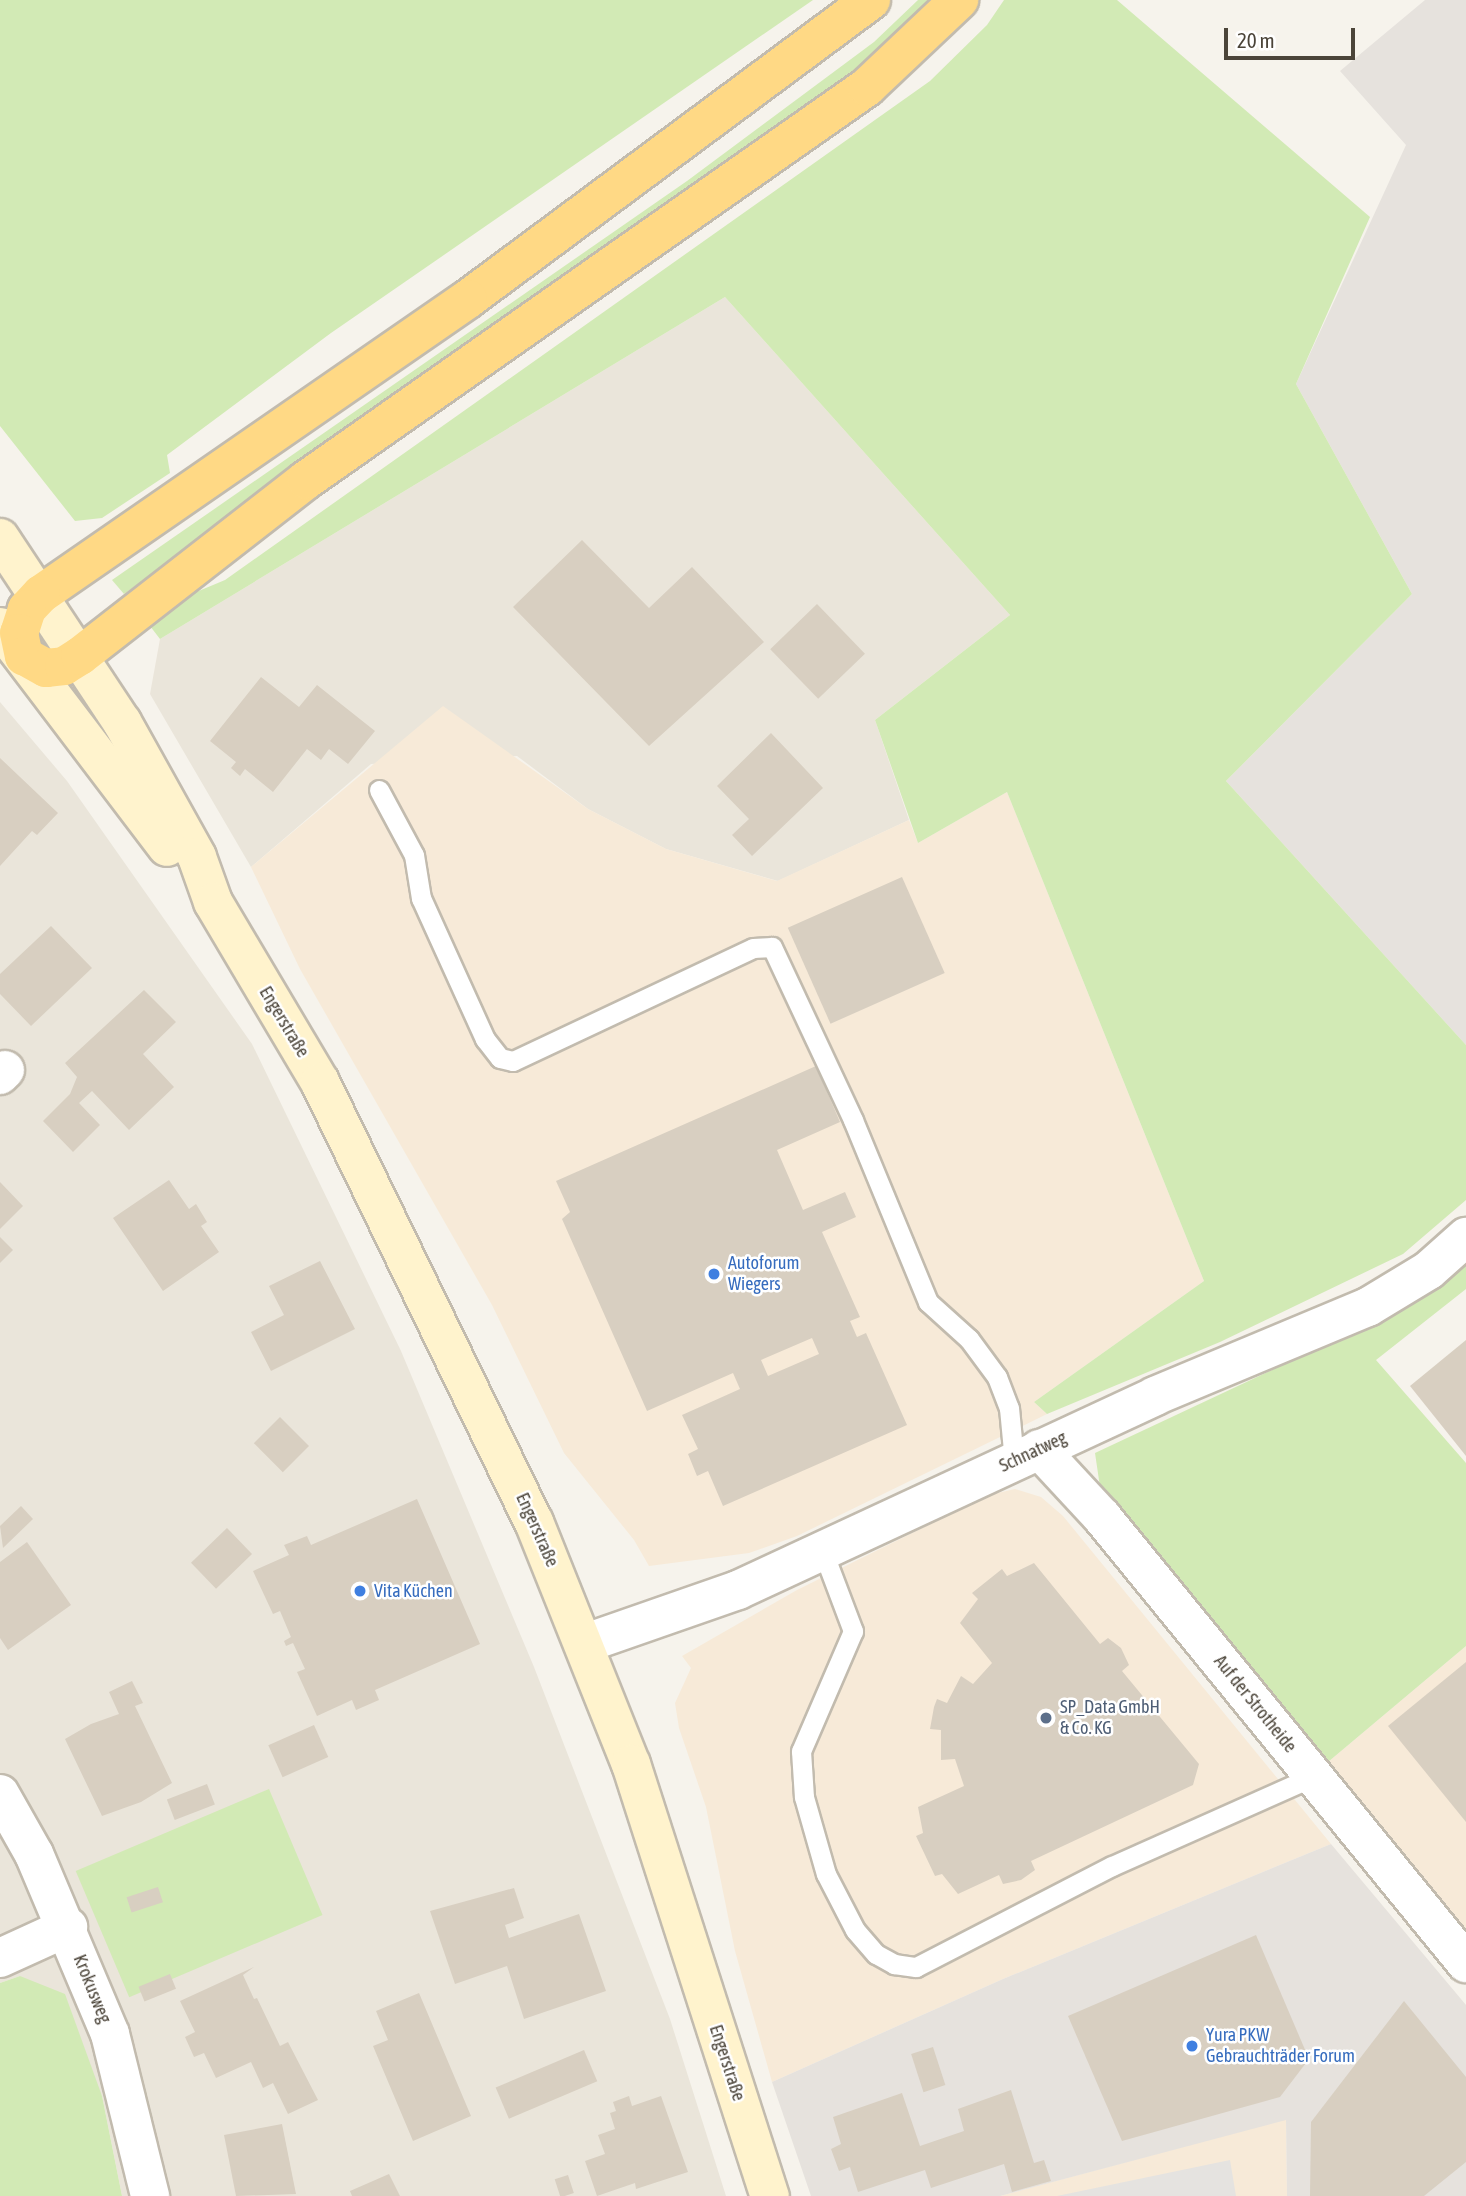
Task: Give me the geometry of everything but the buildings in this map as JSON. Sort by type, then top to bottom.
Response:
[{"type":"highway","points":[[871,0],[468,299],[41,594],[27,609],[19,633],[24,656],[46,668],[64,666],[80,656],[306,480],[867,88],[959,0]]},
{"type":"main road","name":"Engerstraße","points":[[0,538],[41,594],[80,656],[197,857],[213,902],[320,1082],[466,1376],[586,1643],[631,1764],[770,2196]]},
{"type":"main road","name":"Engerstraße","points":[[0,627],[183,870],[213,902]]},
{"type":"street","name":"Schnatweg","points":[[586,1643],[738,1590],[1027,1455],[1368,1307],[1429,1270],[1466,1237]]},
{"type":"street","name":"Auf der Strotheide","points":[[1027,1455],[1102,1517],[1466,1963]]},
{"type":"street","name":"Krokusweg","points":[[0,1794],[68,1927],[110,2034],[150,2196]]},
{"type":"street","points":[[0,1958],[68,1927]]},
{"type":"lane","points":[[379,790],[414,855],[422,898],[474,1015],[500,1058],[513,1061],[753,948],[772,947],[853,1120],[928,1302],[969,1339],[997,1377],[1027,1455]]},
{"type":"lane","points":[[822,1549],[853,1631],[801,1751],[804,1797],[826,1874],[855,1930],[876,1954],[894,1964],[916,1967],[1112,1866],[1314,1776]]},
{"type":"shaded area","points":[[1425,0],[1466,0],[1466,1045],[1226,781],[1412,594],[1296,384],[1406,145],[1340,71]]},
{"type":"shaded area","points":[[725,297],[1010,615],[875,720],[909,820],[778,881],[666,849],[588,809],[517,756],[371,764],[251,867],[150,694],[160,639]]},
{"type":"shaded area","points":[[0,702],[67,781],[252,1044],[401,1351],[534,1667],[670,2019],[726,2196],[122,2196],[102,2096],[20,1976],[0,1983]]},
{"type":"shaded area","points":[[443,706],[588,809],[666,849],[777,881],[909,820],[918,843],[1007,792],[1204,1281],[1034,1402],[1047,1414],[797,1536],[749,1553],[649,1566],[634,1540],[564,1453],[492,1305],[300,969],[251,867]]},
{"type":"shaded area","points":[[1015,1489],[1041,1497],[1063,1516],[1331,1844],[1003,1979],[772,2082],[735,1951],[706,1807],[679,1728],[675,1703],[691,1668],[682,1656],[797,1590],[989,1495]]},
{"type":"shaded area","points":[[1466,1646],[1466,1930],[1328,1762]]},
{"type":"shaded area","points":[[1331,1844],[1466,2005],[1466,2196],[1287,2196],[1286,2120],[1000,2196],[811,2196],[772,2082],[1003,1979]]},
{"type":"shaded area","points":[[1286,2119],[1287,2196],[1000,2196]]},
{"type":"shaded area","points":[[1230,2160],[1236,2196],[1057,2196]]},
{"type":"green space","points":[[0,0],[813,0],[331,333],[167,455],[170,473],[102,518],[75,521],[0,426]]},
{"type":"green space","points":[[918,0],[935,0],[891,46],[786,125],[612,241],[124,594],[112,580],[687,181],[874,42]]},
{"type":"green space","points":[[1004,0],[1117,0],[1370,217],[1296,384],[1412,594],[1226,781],[1466,1045],[1466,1200],[1403,1254],[1220,1342],[1047,1414],[1034,1402],[1204,1281],[1007,792],[918,843],[875,720],[1010,615],[725,297],[160,639],[150,626],[170,603],[225,580],[930,81],[987,25]]},
{"type":"green space","points":[[1466,1255],[1466,1289],[1376,1360],[1466,1463],[1466,1646],[1328,1762],[1100,1487],[1095,1453],[1272,1370],[1431,1286]]},
{"type":"green space","points":[[269,1789],[323,1915],[129,1997],[76,1871]]},
{"type":"green space","points":[[20,1976],[65,1994],[102,2096],[122,2196],[0,2196],[0,1983]]},
{"type":"place","name":"Autoforum Wiegers","points":[[714,1274]]},
{"type":"place","name":"Vita Küchen","points":[[360,1591]]},
{"type":"place","name":"SP_Data GmbH & Co. KG","points":[[1046,1718]]},
{"type":"place","name":"Yura PKW Gebrauchträder Forum","points":[[1192,2046]]}]
